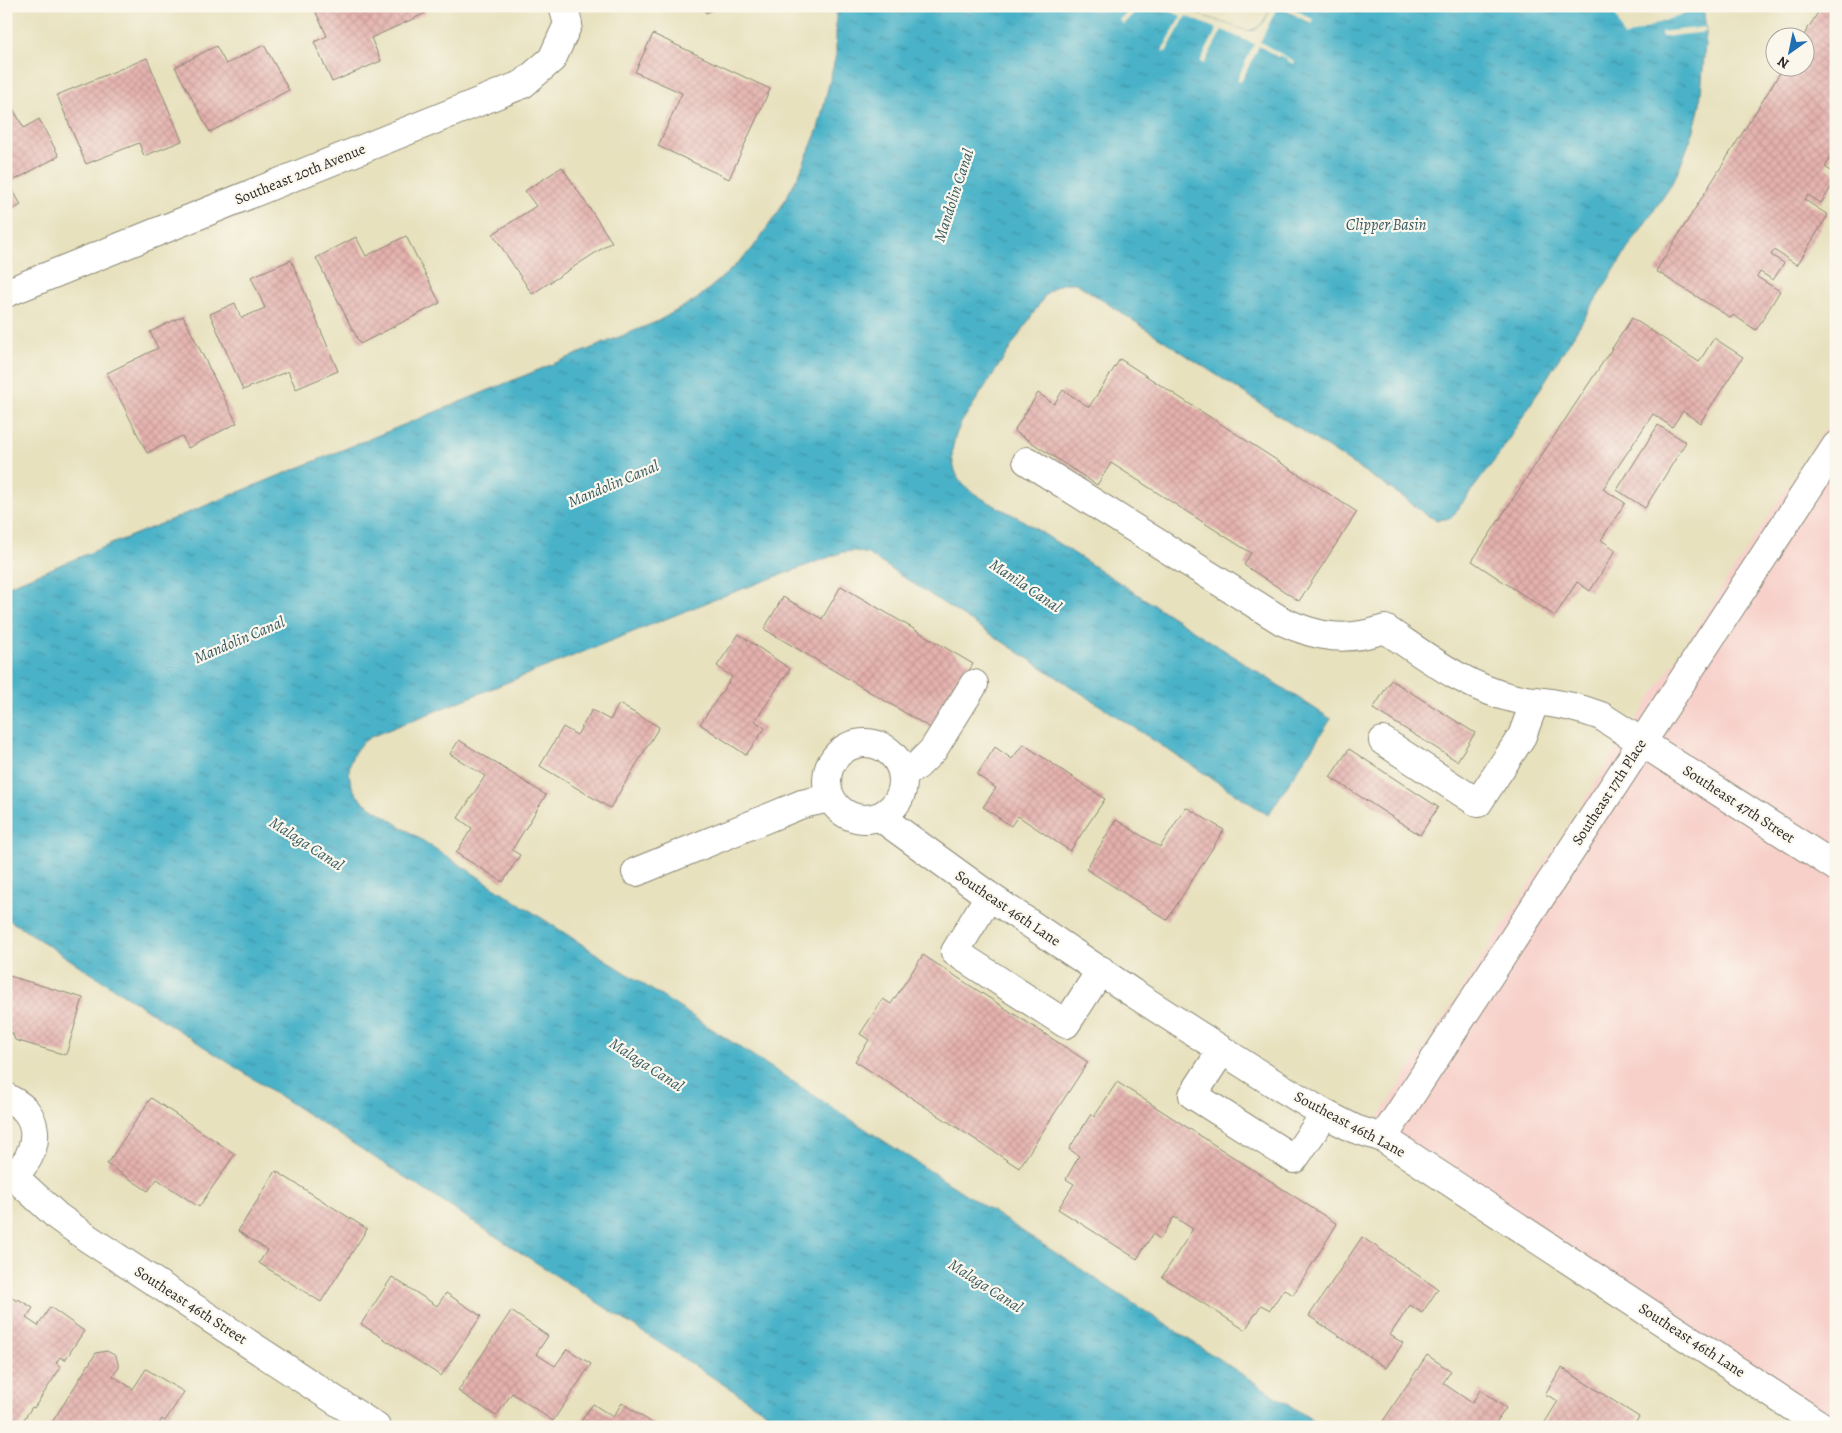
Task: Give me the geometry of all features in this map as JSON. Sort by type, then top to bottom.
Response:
[{"type":"street","name":"Southeast 20th Avenue","points":[[6,293],[522,84],[552,59],[565,15]]},
{"type":"street","name":"Southeast 17th Place","points":[[1383,1138],[1836,446]]},
{"type":"street","name":"Southeast 47th Street","points":[[1028,460],[1282,621],[1305,632],[1325,637],[1367,635],[1385,629],[1423,655],[1464,679],[1494,693],[1513,699],[1583,709],[1601,716],[1836,868]]},
{"type":"street","points":[[903,773],[917,766],[933,750],[974,684]]},
{"type":"street","points":[[1383,741],[1478,803],[1522,736],[1535,701]]},
{"type":"street","points":[[859,743],[874,744],[887,749],[897,760],[903,773],[903,786],[899,799],[891,810],[880,817],[868,820],[857,819],[841,811],[830,798],[826,784],[828,770],[834,757],[846,747],[859,743]]},
{"type":"street","points":[[636,872],[802,804],[830,798]]},
{"type":"street","name":"Southeast 46th Lane","points":[[880,817],[989,896],[1222,1050],[1325,1114],[1355,1129],[1383,1138],[1823,1427]]},
{"type":"street","points":[[989,896],[955,952],[1066,1024],[1101,970]]},
{"type":"street","points":[[1222,1050],[1193,1095],[1294,1159],[1325,1114]]},
{"type":"street","name":"Southeast 46th Street","points":[[6,1097],[15,1101],[26,1111],[33,1124],[35,1139],[31,1153],[24,1166],[9,1176],[58,1217],[88,1239],[376,1427]]},
{"type":"shaded area","points":[[1836,412],[1836,1427],[1368,1134]]},
{"type":"water","points":[[836,6],[1173,6],[1247,31],[1260,26],[1272,6],[1703,6],[1706,32],[1700,105],[1694,130],[1678,172],[1668,190],[1628,248],[1500,453],[1451,518],[1438,520],[1428,516],[1397,493],[1076,283],[1060,285],[1046,294],[961,423],[955,439],[952,458],[954,469],[959,479],[973,493],[1019,518],[1331,719],[1268,815],[868,554],[855,551],[843,552],[718,598],[373,736],[357,749],[352,758],[350,777],[352,786],[365,803],[1323,1427],[789,1427],[6,918],[6,587],[656,322],[697,299],[752,249],[779,211],[800,172],[818,129],[836,55]]},
{"type":"pier","points":[[1133,6],[1141,6],[1123,24],[1119,20]]},
{"type":"pier","points":[[1160,6],[1173,6],[1247,31],[1254,31],[1265,21],[1272,6],[1278,6],[1260,42],[1294,61],[1293,64],[1280,55],[1278,57],[1259,46],[1241,82],[1237,80],[1254,44],[1222,30],[1204,64],[1200,62],[1217,29],[1186,16],[1166,52],[1162,51],[1181,16]]},
{"type":"pier","points":[[1278,6],[1289,6],[1314,20],[1312,24]]},
{"type":"pier","points":[[1612,6],[1702,6],[1624,37]]},
{"type":"pier","points":[[1705,27],[1706,32],[1662,37],[1661,32]]},
{"type":"building","points":[[313,6],[423,6],[426,13],[371,38],[381,61],[332,82],[314,42],[327,36]]},
{"type":"building","points":[[702,6],[719,6],[706,13]]},
{"type":"building","points":[[1822,6],[1836,6],[1836,154],[1834,153],[1825,167],[1836,174],[1836,180],[1821,203],[1808,195],[1805,200],[1828,215],[1797,265],[1774,250],[1771,255],[1784,263],[1773,280],[1760,272],[1757,277],[1780,291],[1756,330],[1733,315],[1731,318],[1656,271],[1777,78],[1814,78],[1814,28],[1808,28]]},
{"type":"building","points":[[653,34],[770,89],[729,179],[658,146],[682,93],[635,72]]},
{"type":"building","points":[[264,45],[289,90],[210,132],[175,67],[216,46],[226,64]]},
{"type":"building","points":[[147,58],[182,141],[144,156],[139,143],[86,164],[57,95]]},
{"type":"building","points":[[12,107],[24,128],[39,119],[59,156],[9,183],[21,205],[6,213],[6,110]]},
{"type":"building","points":[[562,167],[612,242],[532,294],[493,234],[536,206],[525,191]]},
{"type":"building","points":[[406,236],[440,303],[360,344],[316,258],[356,237],[366,256]]},
{"type":"building","points":[[291,260],[338,371],[296,389],[288,371],[243,390],[210,314],[235,303],[241,318],[265,308],[251,277]]},
{"type":"building","points":[[183,316],[237,423],[188,448],[182,436],[147,453],[107,373],[158,348],[150,332]]},
{"type":"building","points":[[1632,318],[1699,362],[1714,338],[1743,357],[1700,423],[1683,411],[1672,427],[1653,414],[1603,489],[1625,503],[1601,540],[1616,550],[1590,591],[1577,582],[1555,616],[1472,561]]},
{"type":"building","points":[[1120,359],[1357,512],[1299,601],[1244,565],[1251,553],[1111,463],[1097,485],[1014,431],[1038,393],[1054,404],[1063,390],[1089,407]]},
{"type":"building","points":[[1658,425],[1686,442],[1645,508],[1617,490]]},
{"type":"building","points":[[841,586],[973,664],[934,730],[764,629],[783,597],[822,619]]},
{"type":"building","points":[[739,634],[790,669],[755,721],[765,728],[746,755],[700,724],[732,677],[717,666]]},
{"type":"building","points":[[1391,680],[1475,733],[1457,761],[1373,709]]},
{"type":"building","points":[[619,704],[659,727],[610,808],[540,766],[563,727],[577,735],[592,710],[610,720]]},
{"type":"building","points":[[459,740],[546,795],[512,850],[520,855],[503,882],[456,853],[472,828],[458,818],[485,776],[450,754]]},
{"type":"building","points":[[1023,744],[1105,799],[1070,851],[1018,816],[1011,826],[983,807],[996,788],[977,775],[995,747],[1012,759]]},
{"type":"building","points":[[1349,749],[1438,807],[1420,835],[1330,777]]},
{"type":"building","points":[[1186,807],[1224,830],[1167,920],[1086,869],[1116,820],[1160,847]]},
{"type":"building","points":[[923,955],[1088,1062],[1019,1168],[855,1061],[869,1040],[860,1034],[883,999],[891,1004]]},
{"type":"building","points":[[6,975],[83,998],[66,1055],[15,1040],[12,1032],[6,1034]]},
{"type":"building","points":[[1117,1082],[1337,1224],[1293,1295],[1284,1289],[1270,1310],[1261,1305],[1245,1330],[1162,1277],[1193,1229],[1174,1217],[1160,1239],[1153,1234],[1137,1259],[1058,1209],[1074,1184],[1066,1179],[1079,1156],[1069,1149],[1091,1114],[1094,1117]]},
{"type":"building","points":[[151,1098],[235,1154],[199,1207],[157,1179],[148,1191],[107,1164]]},
{"type":"building","points":[[276,1171],[367,1229],[321,1302],[259,1263],[267,1250],[238,1231]]},
{"type":"building","points":[[1362,1237],[1438,1289],[1422,1313],[1410,1305],[1390,1335],[1403,1343],[1386,1368],[1309,1316]]},
{"type":"building","points":[[392,1277],[437,1306],[446,1293],[481,1316],[441,1376],[361,1324]]},
{"type":"building","points":[[6,1294],[33,1308],[26,1318],[38,1326],[50,1307],[84,1331],[65,1360],[60,1357],[56,1363],[61,1367],[19,1427],[6,1427]]},
{"type":"building","points":[[511,1311],[548,1336],[536,1354],[555,1366],[567,1349],[591,1364],[553,1421],[512,1393],[496,1416],[458,1391]]},
{"type":"building","points":[[107,1351],[116,1356],[119,1367],[113,1376],[133,1389],[146,1369],[184,1392],[165,1421],[162,1419],[157,1427],[49,1427],[96,1353]]},
{"type":"building","points":[[1427,1355],[1451,1371],[1443,1383],[1472,1403],[1480,1390],[1506,1408],[1493,1427],[1379,1427]]},
{"type":"building","points":[[1562,1368],[1639,1417],[1633,1427],[1542,1427],[1558,1401],[1545,1394]]},
{"type":"building","points":[[622,1403],[658,1427],[577,1427],[593,1404],[613,1417]]},
{"type":"water label","name":"Mandolin Canal","points":[[953,195]]},
{"type":"water label","name":"Clipper Basin","points":[[1386,224]]},
{"type":"water label","name":"Mandolin Canal","points":[[613,483]]},
{"type":"water label","name":"Manila Canal","points":[[1026,585]]},
{"type":"water label","name":"Mandolin Canal","points":[[239,639]]},
{"type":"water label","name":"Malaga Canal","points":[[307,843]]},
{"type":"water label","name":"Malaga Canal","points":[[647,1064]]},
{"type":"water label","name":"Malaga Canal","points":[[986,1285]]}]
